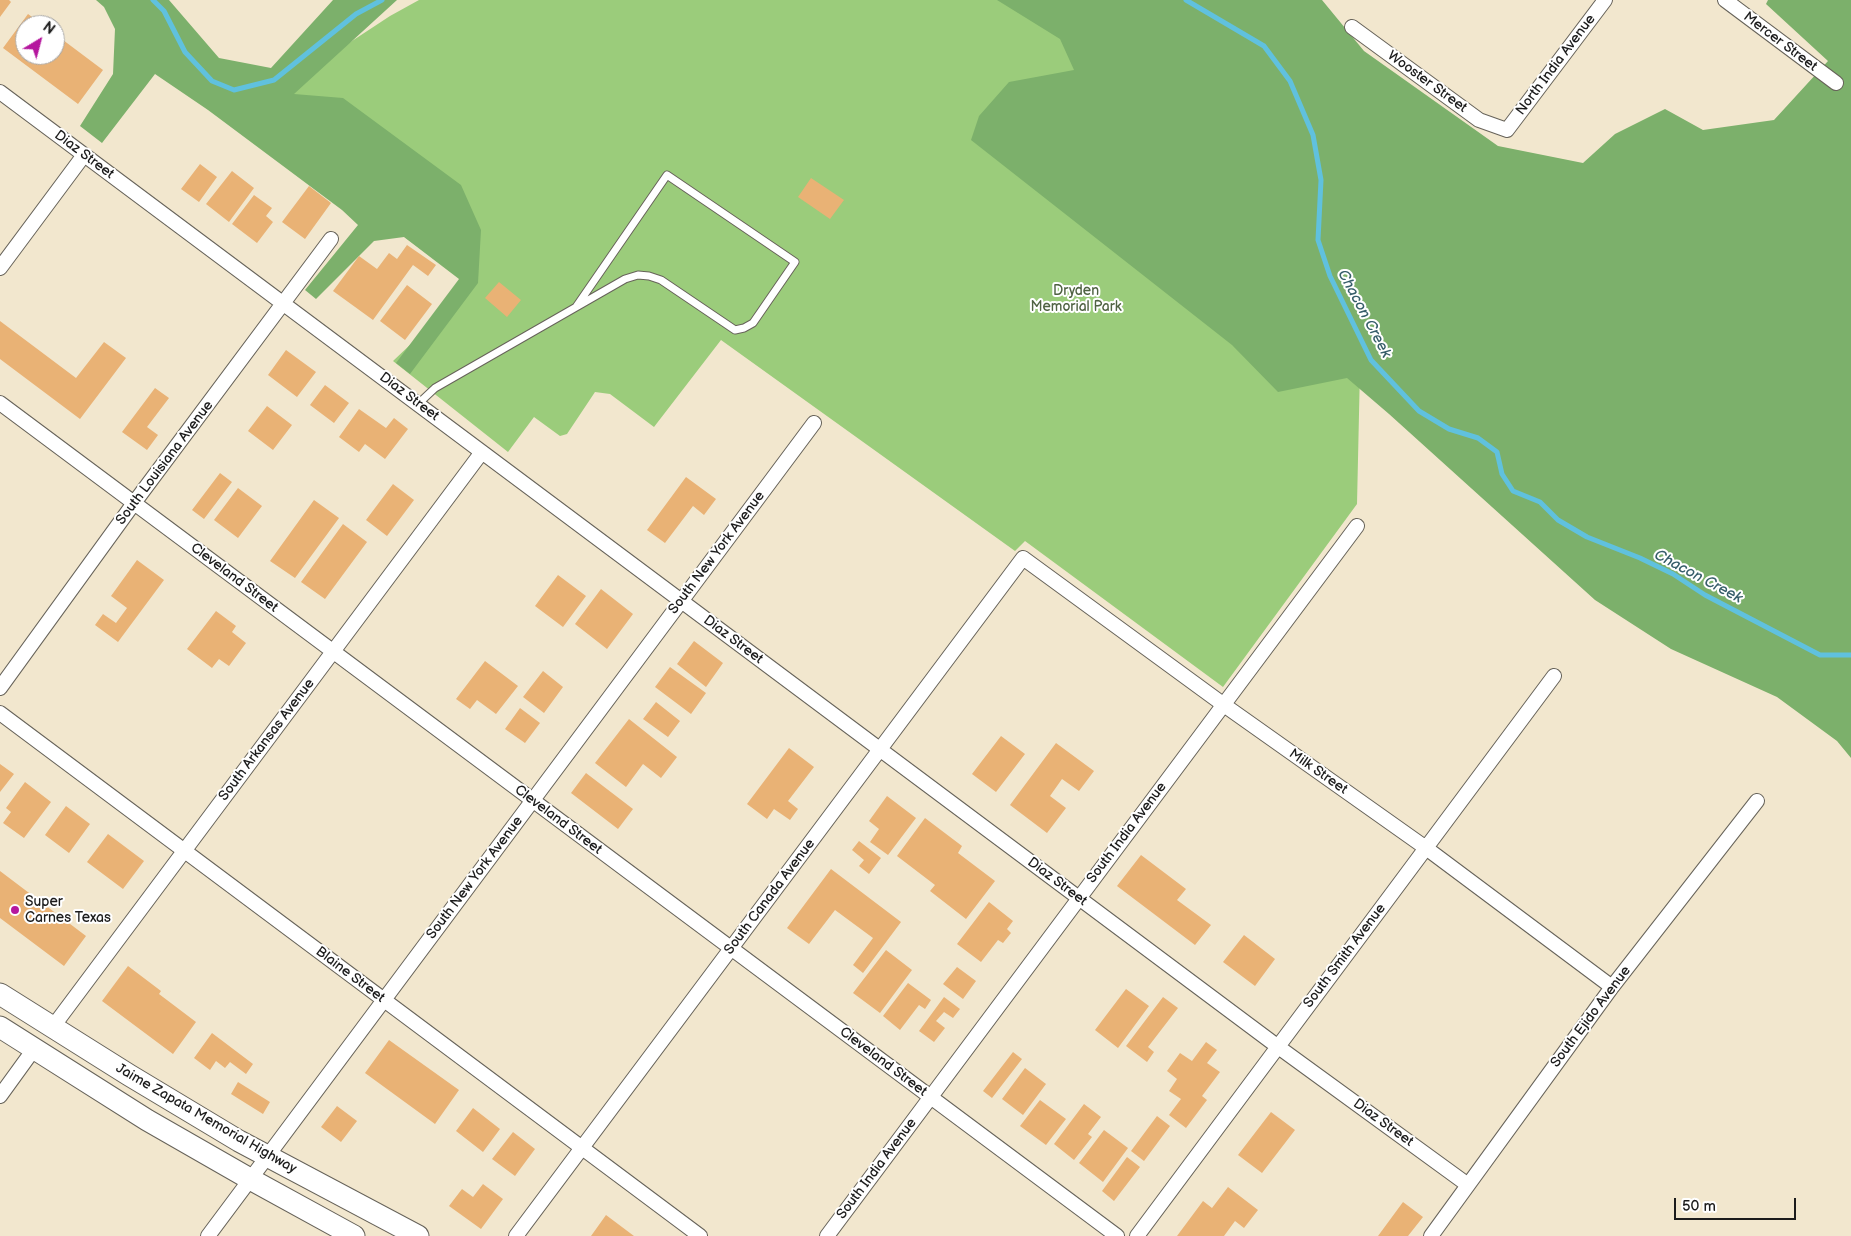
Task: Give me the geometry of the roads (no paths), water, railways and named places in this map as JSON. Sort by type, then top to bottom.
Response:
[{"type":"main road","name":"Jaime Zapata Memorial Highway","points":[[0,994],[137,1080],[268,1156],[418,1236]]},
{"type":"main road","points":[[0,1008],[36,1029],[52,1028]]},
{"type":"main road","name":"Jaime Zapata Memorial Highway","points":[[0,1027],[147,1120],[250,1180],[354,1236]]},
{"type":"street","name":"North India Avenue","points":[[1507,130],[1605,0]]},
{"type":"street","name":"Mercer Street","points":[[1725,0],[1836,83]]},
{"type":"street","name":"Wooster Street","points":[[1352,27],[1479,120],[1507,130]]},
{"type":"street","name":"Diaz Street","points":[[0,92],[1078,898],[1468,1185]]},
{"type":"street","points":[[0,268],[84,155]]},
{"type":"street","name":"South Louisiana Avenue","points":[[0,688],[134,503],[331,239]]},
{"type":"street","name":"Cleveland Street","points":[[0,403],[1117,1236]]},
{"type":"street","name":"South New York Avenue","points":[[208,1236],[814,424]]},
{"type":"street","name":"South Arkansas Avenue","points":[[52,1028],[482,452]]},
{"type":"street","name":"South India Avenue","points":[[827,1236],[1357,526]]},
{"type":"street","name":"Milk Street","points":[[1023,558],[1224,705],[1426,848],[1612,987]]},
{"type":"street","name":"South Canada Avenue","points":[[516,1236],[1023,558]]},
{"type":"street","name":"South Smith Avenue","points":[[1137,1236],[1554,676]]},
{"type":"street","name":"Blaine Street","points":[[0,713],[700,1236]]},
{"type":"street","name":"South Ejido Avenue","points":[[1431,1236],[1612,987],[1757,801]]},
{"type":"street","points":[[0,1096],[34,1049]]},
{"type":"lane","points":[[418,404],[435,388],[625,279],[638,275],[661,280],[735,330],[753,323],[795,262],[667,175],[576,306]]},
{"type":"waterway","name":"Chacon Creek","points":[[153,0],[164,11],[185,52],[212,81],[234,90],[274,80],[356,14],[382,0]]},
{"type":"waterway","name":"Chacon Creek","points":[[1186,0],[1264,46],[1290,81],[1313,135],[1321,180],[1318,240],[1330,276],[1371,360],[1419,411],[1449,429],[1478,438],[1497,452],[1502,474],[1513,491],[1540,502],[1558,520],[1587,537],[1640,558],[1673,574],[1705,595],[1820,655],[1851,655]]},
{"type":"place","name":"Super Carnes Texas","points":[[15,910]]},
{"type":"park label","name":"Dryden Memorial Park","points":[[1076,300]]}]
